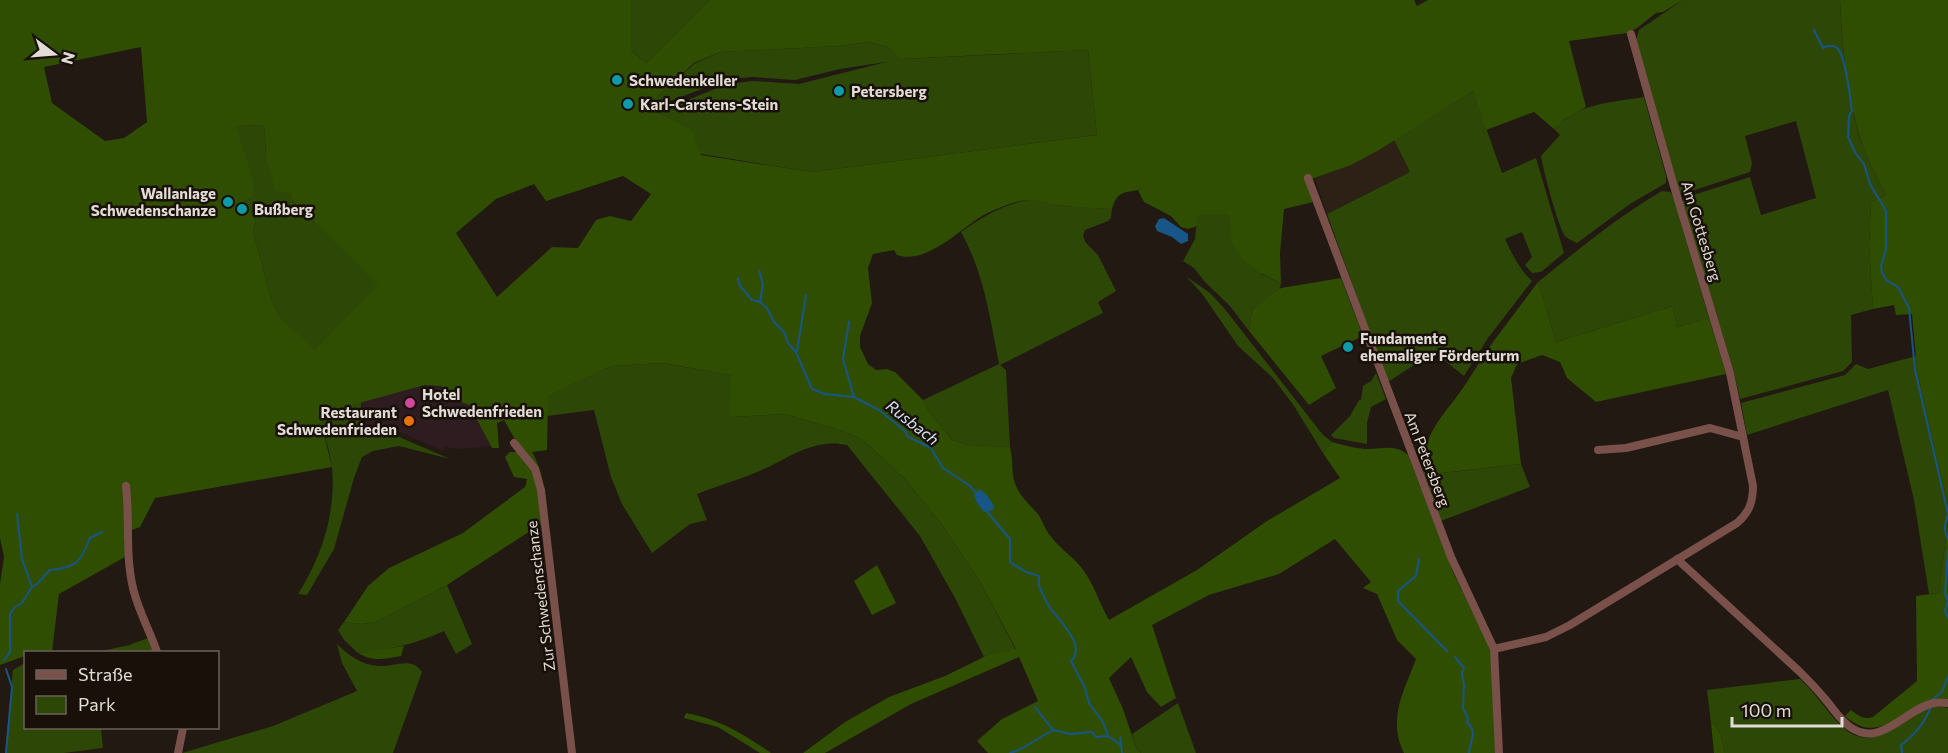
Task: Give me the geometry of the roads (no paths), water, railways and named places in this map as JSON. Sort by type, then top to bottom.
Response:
[{"type":"street","name":"Am Gottesberg","points":[[1494,650],[1546,638],[1558,632],[1737,523],[1748,511],[1753,496],[1753,486],[1727,363],[1631,34]]},
{"type":"street","name":"Am Petersberg","points":[[1308,178],[1451,557],[1494,650],[1499,753]]},
{"type":"street","points":[[1598,450],[1626,448],[1710,428],[1743,437]]},
{"type":"street","name":"Zur Schwedenschanze","points":[[514,443],[535,469],[540,483],[572,753]]},
{"type":"street","points":[[126,486],[129,568],[140,613],[158,651]]},
{"type":"street","points":[[1677,560],[1800,672],[1849,727],[1862,733],[1870,733],[1890,728],[1924,706],[1936,702],[1948,703]]},
{"type":"street","points":[[178,753],[183,729]]},
{"type":"water","points":[[1164,218],[1188,234],[1188,241],[1181,244],[1172,237],[1157,231],[1155,226],[1159,219]]},
{"type":"water","points":[[979,489],[986,494],[994,506],[993,510],[984,512],[977,503],[974,495]]},
{"type":"waterway","points":[[1814,30],[1823,48],[1830,46],[1837,48],[1843,59],[1852,111],[1849,116],[1848,137],[1864,164],[1870,184],[1886,211],[1886,249],[1881,266],[1882,272],[1886,280],[1898,287],[1909,308],[1915,370],[1948,514],[1945,527],[1948,539]]},
{"type":"waterway","name":"Rusbach","points":[[759,271],[763,284],[760,302]]},
{"type":"waterway","name":"Rusbach","points":[[738,278],[740,286],[752,300],[760,302],[767,308],[774,322],[784,332],[788,343],[796,352],[812,389],[825,394],[854,397],[879,410],[906,432],[907,436],[931,448],[943,468],[970,486],[976,493]]},
{"type":"waterway","name":"Rusbach","points":[[797,351],[806,295]]},
{"type":"waterway","name":"Rusbach","points":[[849,322],[843,359],[854,397]]},
{"type":"waterway","name":"Rusbach","points":[[985,509],[1010,539],[1010,562],[1026,572],[1039,576],[1039,586],[1047,602],[1069,632],[1076,647],[1071,661],[1085,688],[1089,703],[1103,722],[1108,736],[1121,745],[1122,753]]},
{"type":"waterway","points":[[17,514],[22,559],[32,587]]},
{"type":"waterway","points":[[4,660],[10,652],[10,614],[15,607],[22,603],[32,587],[50,570],[66,568],[76,562],[84,553],[90,538],[102,532]]},
{"type":"waterway","points":[[1948,551],[1945,594],[1948,601],[1945,611],[1948,618]]},
{"type":"waterway","points":[[1419,559],[1416,576],[1398,591],[1398,601],[1447,651]]},
{"type":"waterway","points":[[1455,657],[1464,668],[1462,673],[1463,708],[1473,733],[1469,753]]},
{"type":"waterway","points":[[6,669],[12,687],[6,753]]},
{"type":"waterway","points":[[1932,700],[1942,692],[1948,676]]},
{"type":"waterway","points":[[1902,753],[1901,745],[1919,728],[1931,706]]},
{"type":"waterway","name":"Rusbach","points":[[1035,707],[1053,730]]},
{"type":"waterway","name":"Rusbach","points":[[1010,753],[1053,730],[1071,734],[1092,732],[1096,737],[1108,736]]},
{"type":"waterway","name":"Rusbach","points":[[1120,737],[1121,745]]},
{"type":"place","name":"Schwedenkeller","points":[[617,80]]},
{"type":"place","name":"Petersberg","points":[[839,91]]},
{"type":"place","name":"Karl-Carstens-Stein","points":[[628,104]]},
{"type":"place","name":"Wallanlage Schwedenschanze","points":[[228,202]]},
{"type":"place","name":"Bußberg","points":[[242,209]]},
{"type":"place","name":"Fundamente ehemaliger Förderturm","points":[[1348,347]]},
{"type":"place","name":"Hotel Schwedenfrieden","points":[[410,403]]},
{"type":"place","name":"Restaurant Schwedenfrieden","points":[[409,421]]}]
